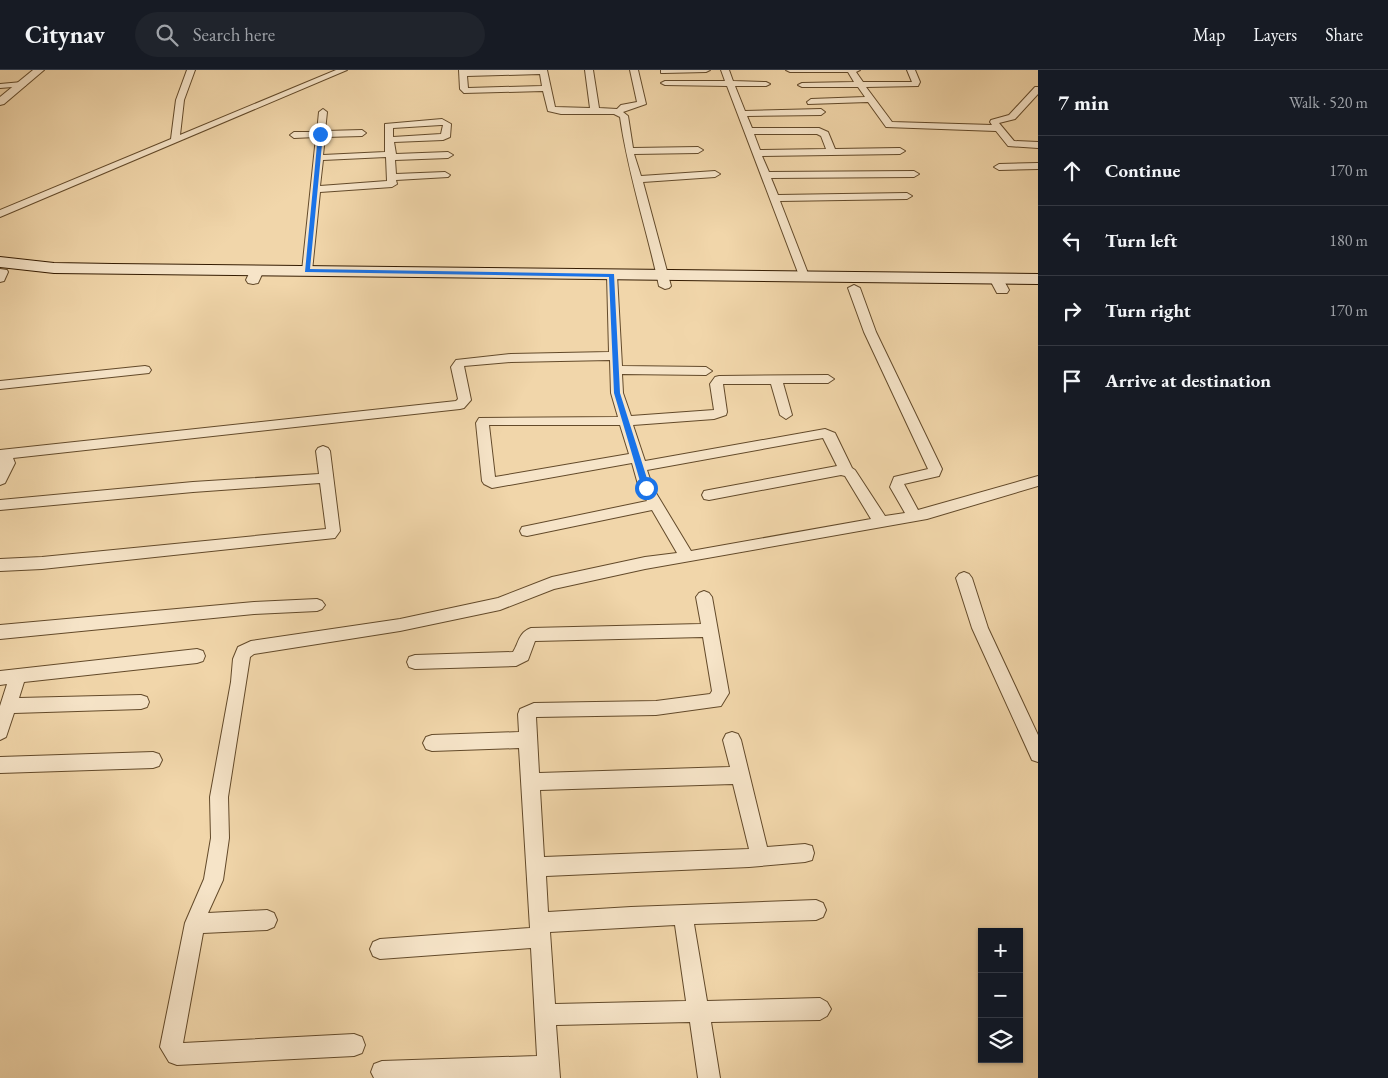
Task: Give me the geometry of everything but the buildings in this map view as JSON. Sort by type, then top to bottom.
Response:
[{"type":"main road","points":[[1,271],[89,278],[255,275],[663,281],[854,288],[999,285],[1038,279]]},
{"type":"main road","points":[[255,275],[307,271],[613,280]]},
{"type":"main road","points":[[663,281],[804,276],[999,285],[1038,289]]},
{"type":"street","points":[[0,102],[39,70]]},
{"type":"street","points":[[175,140],[180,100],[191,70]]},
{"type":"street","points":[[0,214],[343,70]]},
{"type":"street","points":[[546,88],[467,91],[464,89],[463,72],[543,70],[550,109],[619,111],[642,104],[634,70]]},
{"type":"street","points":[[589,70],[595,110]]},
{"type":"street","points":[[664,70],[706,70]]},
{"type":"street","points":[[725,70],[804,276]]},
{"type":"street","points":[[790,70],[856,70]]},
{"type":"street","points":[[850,70],[888,124],[893,126],[998,128]]},
{"type":"street","points":[[802,85],[915,84],[916,82],[910,70]]},
{"type":"street","points":[[665,82],[766,84]]},
{"type":"street","points":[[0,86],[22,84]]},
{"type":"street","points":[[1038,89],[1011,118],[995,120],[994,122],[1010,144],[1038,144]]},
{"type":"street","points":[[811,102],[870,99]]},
{"type":"street","points":[[1026,103],[1035,106]]},
{"type":"street","points":[[619,111],[624,116],[630,151],[654,238],[663,281]]},
{"type":"street","points":[[307,271],[323,112]]},
{"type":"street","points":[[741,114],[822,112]]},
{"type":"street","points":[[314,189],[390,185],[393,183],[393,177],[389,140],[388,126],[390,124],[442,122],[447,124],[447,135],[389,140]]},
{"type":"street","points":[[748,132],[819,131],[825,134],[832,152],[856,175],[908,196]]},
{"type":"street","points":[[294,134],[362,132]]},
{"type":"street","points":[[630,151],[698,150]]},
{"type":"street","points":[[774,198],[856,175],[900,151]]},
{"type":"street","points":[[756,152],[832,152]]},
{"type":"street","points":[[317,158],[448,156]]},
{"type":"street","points":[[999,166],[1038,166]]},
{"type":"street","points":[[638,180],[715,174]]},
{"type":"street","points":[[765,175],[914,174]]},
{"type":"street","points":[[393,177],[445,175]]},
{"type":"street","points":[[613,280],[617,393],[646,488],[686,557]]},
{"type":"street","points":[[854,288],[870,332],[935,469],[934,472],[899,480],[897,483],[897,487],[914,516]]},
{"type":"street","points":[[1,455],[460,405],[465,400],[457,367],[460,363],[511,358],[616,363],[706,371]]},
{"type":"street","points":[[0,385],[145,370]]},
{"type":"street","points":[[828,379],[717,382],[721,412],[719,414],[625,421],[484,421],[482,423],[489,481],[492,483],[825,433],[830,436],[846,471],[881,522]]},
{"type":"street","points":[[776,380],[786,415]]},
{"type":"street","points":[[0,565],[52,562],[328,534],[333,531],[323,451]]},
{"type":"street","points":[[0,480],[8,463],[6,458],[1,455]]},
{"type":"street","points":[[709,495],[846,471]]},
{"type":"street","points":[[0,505],[193,487],[326,478]]},
{"type":"street","points":[[354,1045],[177,1054],[173,1051],[171,1042],[195,923],[213,880],[220,838],[219,797],[239,682],[241,659],[247,649],[390,626],[500,604],[552,582],[645,563],[927,514],[1038,481]]},
{"type":"street","points":[[527,531],[656,504]]},
{"type":"street","points":[[964,578],[976,622],[1036,747]]},
{"type":"street","points":[[382,1072],[548,1072],[540,930],[524,718],[526,714],[534,710],[656,708],[715,701],[721,693],[704,597]]},
{"type":"street","points":[[0,632],[254,608],[317,605]]},
{"type":"street","points":[[415,662],[516,659],[522,655],[525,641],[531,635],[710,630]]},
{"type":"street","points":[[0,678],[197,656]]},
{"type":"street","points":[[0,732],[18,676]]},
{"type":"street","points":[[8,706],[141,702]]},
{"type":"street","points":[[432,743],[526,740]]},
{"type":"street","points":[[732,740],[760,857]]},
{"type":"street","points":[[0,765],[153,760]]},
{"type":"street","points":[[529,782],[741,775]]},
{"type":"street","points":[[535,867],[760,857],[804,852]]},
{"type":"street","points":[[380,949],[683,915],[816,910]]},
{"type":"street","points":[[683,915],[709,1078]]},
{"type":"street","points":[[195,923],[267,920]]},
{"type":"street","points":[[545,1015],[820,1008]]},
{"type":"route","points":[[320,134],[307,271],[612,276],[617,393],[646,488]]}]
